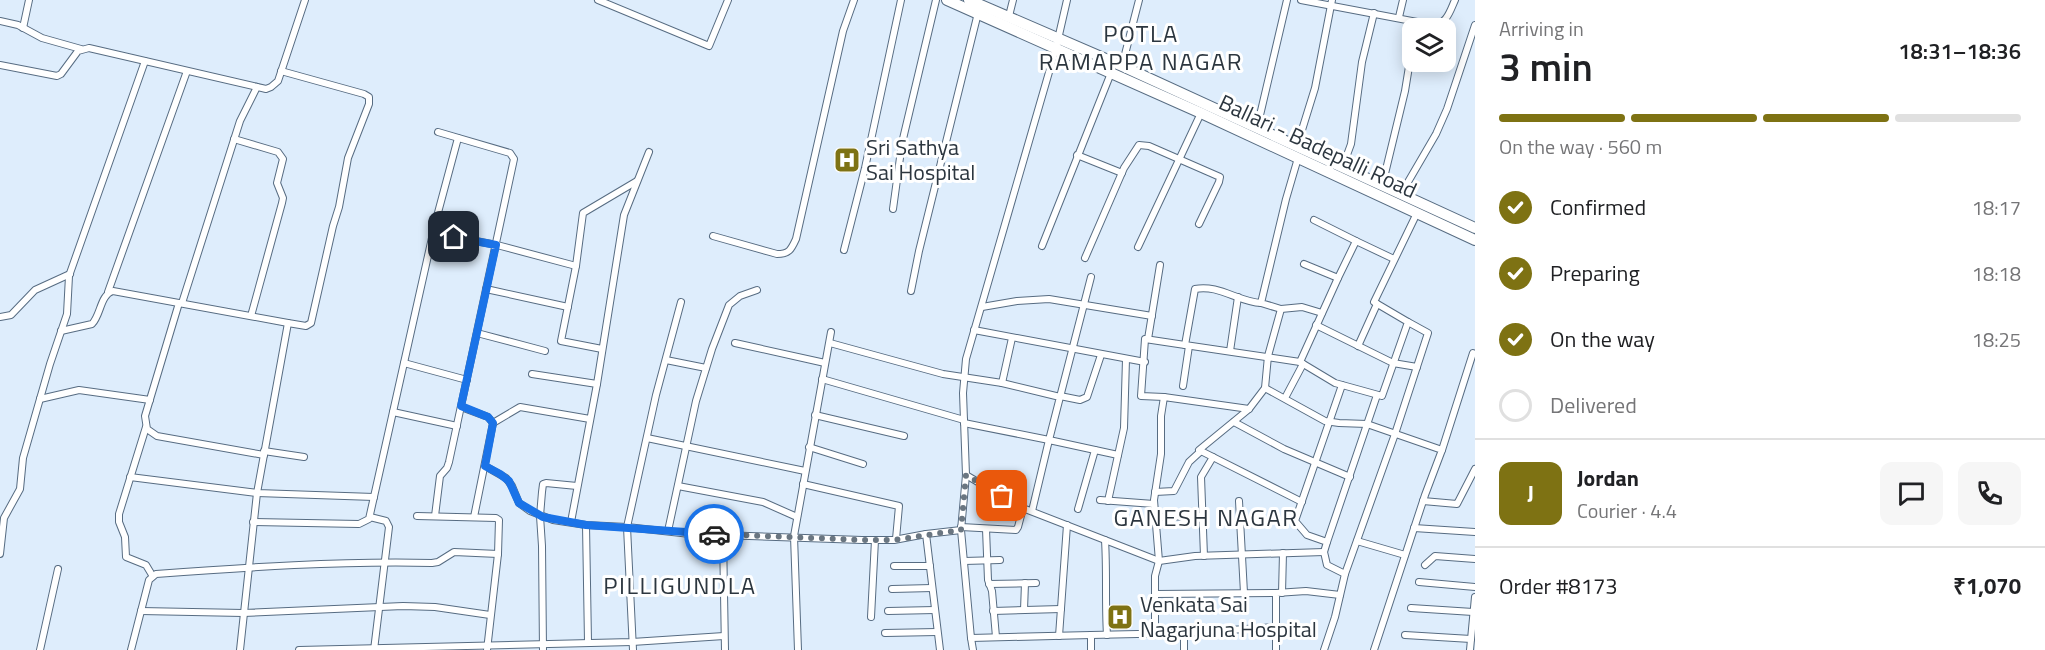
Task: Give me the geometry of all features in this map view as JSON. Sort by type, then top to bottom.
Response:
[{"type":"highway","name":"Ballari - Badepalli Road","points":[[947,0],[1057,44],[1122,66],[1475,228]]},
{"type":"highway","name":"Ballari - Badepalli Road","points":[[969,0],[1009,16],[1111,73],[1475,240]]},
{"type":"street","points":[[23,28],[29,0]]},
{"type":"street","points":[[0,21],[23,28],[42,38],[81,49],[89,48],[257,87],[271,87],[278,81],[305,0]]},
{"type":"street","points":[[597,0],[709,46],[728,0]]},
{"type":"street","points":[[713,236],[777,254],[787,254],[791,251],[796,239],[843,31],[854,0]]},
{"type":"street","points":[[844,250],[865,168],[901,0]]},
{"type":"street","points":[[893,209],[902,143],[936,0]]},
{"type":"street","points":[[1009,16],[1013,0]]},
{"type":"street","points":[[973,650],[961,529],[966,475],[963,393],[966,359],[1068,0]]},
{"type":"street","points":[[1122,66],[1138,0]]},
{"type":"street","points":[[1257,128],[1287,0]]},
{"type":"street","points":[[1301,0],[1331,3],[1402,18]]},
{"type":"street","points":[[1355,10],[1357,0]]},
{"type":"street","points":[[1399,17],[1403,0]]},
{"type":"street","points":[[1446,18],[1455,0]]},
{"type":"street","points":[[1297,146],[1315,88],[1331,3]]},
{"type":"street","points":[[911,291],[918,251],[978,13]]},
{"type":"street","points":[[1343,166],[1351,144],[1362,62],[1374,13]]},
{"type":"street","points":[[1401,194],[1431,145],[1475,25]]},
{"type":"street","points":[[0,65],[57,76],[81,49]]},
{"type":"street","points":[[0,554],[4,518],[20,489],[21,462],[68,310],[70,274],[145,61]]},
{"type":"street","points":[[61,331],[92,324],[108,292],[187,71]]},
{"type":"street","points":[[108,292],[119,291],[306,326],[313,321],[348,158],[369,104],[369,97],[281,71]]},
{"type":"street","points":[[1382,186],[1408,72]]},
{"type":"street","points":[[1042,246],[1111,73]]},
{"type":"street","points":[[153,575],[148,567],[129,559],[125,554],[125,537],[118,517],[146,426],[145,416],[241,116],[257,87]]},
{"type":"street","points":[[1138,247],[1201,113]]},
{"type":"street","points":[[435,516],[440,476],[448,466],[514,156],[438,132]]},
{"type":"street","points":[[253,522],[359,524],[366,522],[370,517],[433,233],[458,138]]},
{"type":"street","points":[[234,139],[278,152],[283,159],[277,183],[282,195],[282,204],[251,316]]},
{"type":"street","points":[[1085,258],[1122,173],[1140,144],[1220,177],[1199,224]]},
{"type":"street","points":[[571,522],[597,384],[624,215],[649,152]]},
{"type":"street","points":[[1077,155],[1122,173]]},
{"type":"street","points":[[1261,303],[1298,158]]},
{"type":"street","points":[[602,349],[561,341],[576,266],[583,213],[638,181]]},
{"type":"street","points":[[1324,650],[1335,617],[1345,574],[1428,333],[1374,302],[1417,213]]},
{"type":"street","points":[[1314,220],[1394,259]]},
{"type":"street","points":[[433,233],[496,245],[576,266]]},
{"type":"street","points":[[1285,398],[1316,325],[1356,241]]},
{"type":"street","points":[[1304,264],[1338,278]]},
{"type":"street","points":[[1160,266],[1148,339],[1145,339],[1141,396],[1164,397],[1249,410]]},
{"type":"street","points":[[0,317],[11,315],[35,290],[70,274]]},
{"type":"street","points":[[1032,511],[1091,277]]},
{"type":"street","points":[[1183,386],[1195,289],[1204,287],[1252,303],[1261,303],[1281,309],[1302,307],[1322,313]]},
{"type":"street","points":[[486,289],[568,307]]},
{"type":"street","points":[[668,531],[706,368],[729,305],[740,296],[757,290]]},
{"type":"street","points":[[1230,351],[1238,297]]},
{"type":"street","points":[[982,307],[1017,301],[1049,299],[1152,316]]},
{"type":"street","points":[[633,650],[627,527],[681,302]]},
{"type":"street","points":[[1358,345],[1377,304]]},
{"type":"street","points":[[1155,492],[1174,490],[1189,462],[1201,451],[1199,450],[1249,410],[1265,388],[1268,356],[1281,309]]},
{"type":"street","points":[[1148,339],[1268,356],[1301,363],[1342,386],[1382,396],[1408,322]]},
{"type":"street","points":[[240,650],[256,493],[288,323]]},
{"type":"street","points":[[1316,325],[1393,363],[1418,367]]},
{"type":"street","points":[[974,330],[1145,362]]},
{"type":"street","points":[[798,650],[794,538],[831,332]]},
{"type":"street","points":[[477,333],[545,351]]},
{"type":"street","points":[[1002,383],[1012,338]]},
{"type":"street","points":[[830,342],[910,365],[1080,400],[1087,397],[1101,355]]},
{"type":"street","points":[[735,343],[825,363]]},
{"type":"street","points":[[1374,650],[1473,352]]},
{"type":"street","points":[[1126,359],[1124,428],[1104,501],[1154,504]]},
{"type":"street","points":[[666,360],[706,368]]},
{"type":"street","points":[[404,363],[467,380]]},
{"type":"street","points":[[532,374],[597,384]]},
{"type":"street","points":[[822,380],[964,422],[1118,455]]},
{"type":"street","points":[[1327,542],[1307,536],[1295,521],[1342,386]]},
{"type":"street","points":[[1265,388],[1329,422],[1367,424],[1442,450]]},
{"type":"street","points":[[40,399],[79,390],[150,400]]},
{"type":"street","points":[[1345,574],[1328,565],[1324,552],[1377,395]]},
{"type":"street","points":[[1155,634],[1155,576],[1159,561],[1154,504],[1161,454],[1161,416],[1164,397]]},
{"type":"street","points":[[461,406],[488,417],[493,423]]},
{"type":"street","points":[[474,518],[493,423],[520,406],[590,419]]},
{"type":"street","points":[[393,412],[457,426]]},
{"type":"street","points":[[815,415],[904,436]]},
{"type":"street","points":[[1234,422],[1284,449],[1350,477]]},
{"type":"street","points":[[146,426],[151,433],[157,436],[304,458]]},
{"type":"street","points":[[647,438],[805,471]]},
{"type":"street","points":[[809,447],[863,464]]},
{"type":"street","points":[[1078,509],[1095,450]]},
{"type":"street","points":[[1201,451],[1302,502]]},
{"type":"street","points":[[1204,556],[1201,477],[1213,457]]},
{"type":"street","points":[[485,466],[506,478],[519,503],[540,516],[586,525],[723,535],[875,540],[961,529],[1017,529],[1023,508]]},
{"type":"street","points":[[1423,501],[1457,504],[1475,469]]},
{"type":"street","points":[[966,475],[1023,508],[1159,561],[1204,556],[1324,552]]},
{"type":"street","points":[[130,477],[256,493],[374,497]]},
{"type":"street","points":[[542,646],[540,516],[542,492],[545,483],[577,486]]},
{"type":"street","points":[[802,484],[899,506],[896,539]]},
{"type":"street","points":[[678,486],[763,502],[797,516]]},
{"type":"street","points":[[1239,501],[1244,593]]},
{"type":"street","points":[[417,516],[499,520],[498,554],[487,647]]},
{"type":"street","points":[[1156,517],[1202,516]]},
{"type":"street","points":[[370,517],[389,524],[374,649]]},
{"type":"street","points":[[586,525],[588,642]]},
{"type":"street","points":[[1059,636],[1067,525]]},
{"type":"street","points":[[1414,528],[1475,532]]},
{"type":"street","points":[[986,529],[989,584],[992,591],[996,637]]},
{"type":"street","points":[[926,534],[940,650]]},
{"type":"street","points":[[723,535],[725,650]]},
{"type":"street","points":[[871,617],[875,540]]},
{"type":"street","points":[[1105,540],[1107,635]]},
{"type":"street","points":[[1357,541],[1405,555]]},
{"type":"street","points":[[131,650],[149,580],[153,575],[248,567],[385,562],[436,563],[449,554],[457,552],[498,554]]},
{"type":"street","points":[[1276,650],[1275,627],[1282,553]]},
{"type":"street","points":[[1425,565],[1435,556],[1475,559]]},
{"type":"street","points":[[964,561],[1000,560]]},
{"type":"street","points":[[894,566],[930,566]]},
{"type":"street","points":[[40,650],[58,569]]},
{"type":"street","points":[[1419,582],[1475,587]]},
{"type":"street","points":[[1024,610],[1025,583]]},
{"type":"street","points":[[989,584],[1036,583]]},
{"type":"street","points":[[892,590],[932,588]]},
{"type":"street","points":[[1155,594],[1306,591],[1340,595]]},
{"type":"street","points":[[1470,650],[1475,597]]},
{"type":"street","points":[[141,611],[243,613],[435,607],[490,615]]},
{"type":"street","points":[[1411,608],[1473,612]]},
{"type":"street","points":[[993,611],[1061,609]]},
{"type":"street","points":[[888,611],[935,610]]},
{"type":"street","points":[[971,638],[1184,633],[1275,627]]},
{"type":"street","points":[[885,633],[937,632]]},
{"type":"street","points":[[1184,633],[1184,650]]},
{"type":"street","points":[[1091,635],[1091,650]]},
{"type":"street","points":[[1405,635],[1471,639]]},
{"type":"street","points":[[299,650],[542,646],[724,636]]},
{"type":"way so far","points":[[714,534],[894,540],[961,530],[966,475],[1002,496]]},
{"type":"place","name":"Sri Sathya Sai Hospital","points":[[847,160]]},
{"type":"place","name":"Venkata Sai Nagarjuna Hospital","points":[[1120,617]]},
{"type":"district","name":"POTLA RAMAPPA NAGAR","points":[[1141,48]]},
{"type":"district","name":"GANESH NAGAR","points":[[1206,518]]},
{"type":"district","name":"PILLIGUNDLA","points":[[680,586]]},
{"type":"route","points":[[454,237],[496,245],[461,406],[488,417],[493,423],[485,466],[509,481],[516,498],[524,507],[553,520],[586,525],[714,534]]}]
